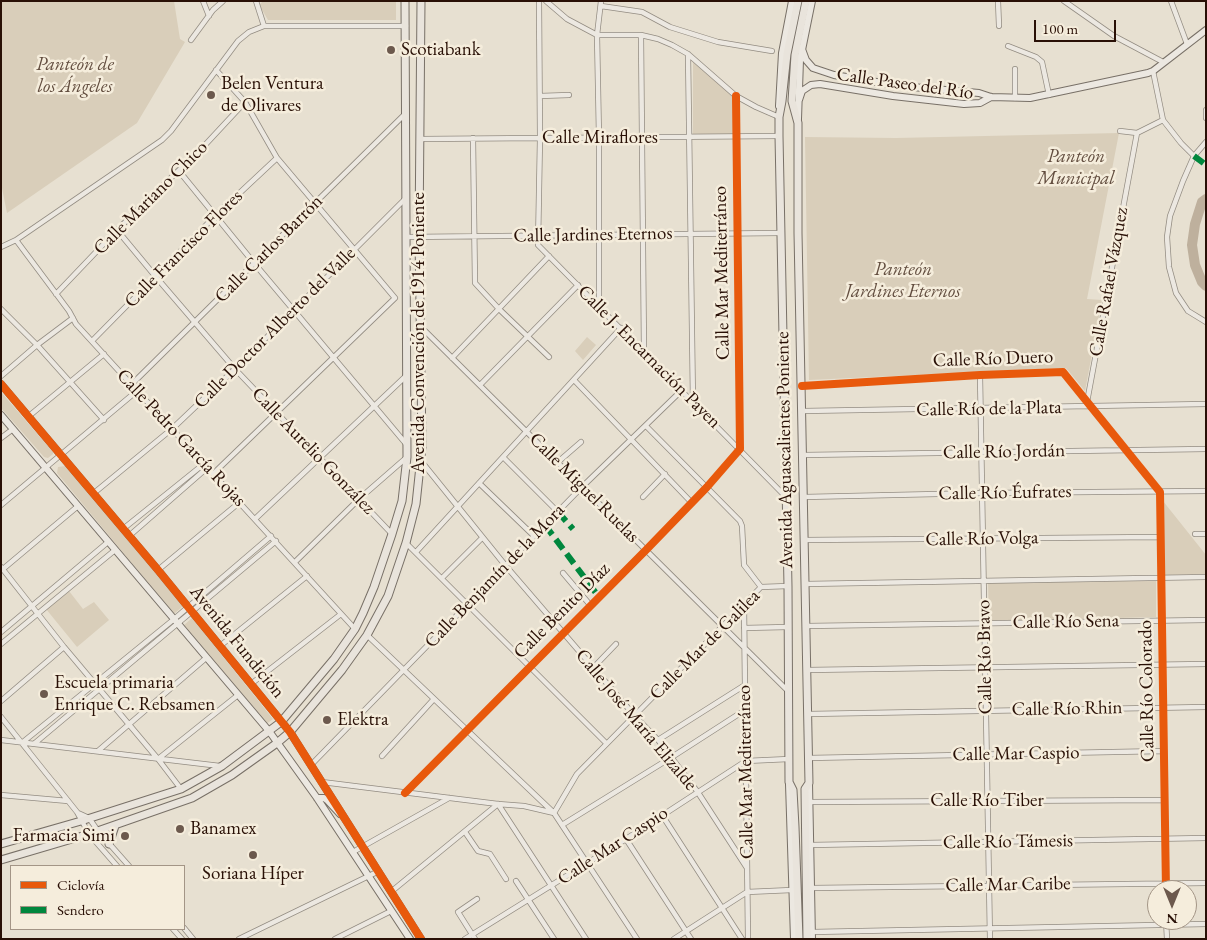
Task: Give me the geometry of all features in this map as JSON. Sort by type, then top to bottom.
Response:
[{"type":"main road","name":"Avenida Convención de 1914 Poniente","points":[[1,844],[181,789],[222,766],[281,722],[334,659],[355,628],[374,587],[402,501],[408,446],[406,1]]},
{"type":"main road","name":"Avenida Aguascalientes Poniente","points":[[798,1],[787,54],[779,117],[779,136],[788,586],[789,782],[793,790],[796,827],[799,939]]},
{"type":"main road","name":"Avenida Aguascalientes Poniente","points":[[806,1],[796,46],[792,101],[798,123],[798,233],[809,782],[805,789],[807,939]]},
{"type":"main road","name":"Avenida Convención de 1914 Poniente","points":[[1,860],[115,826],[192,798],[232,775],[290,732],[342,670],[367,636],[388,596],[406,543],[416,504],[422,461],[419,237],[421,4]]},
{"type":"main road","points":[[109,844],[115,826]]},
{"type":"street","points":[[203,1],[209,16]]},
{"type":"street","points":[[191,40],[223,1]]},
{"type":"street","points":[[256,1],[264,26]]},
{"type":"street","points":[[421,4],[426,1]]},
{"type":"street","points":[[538,236],[540,138],[539,1]]},
{"type":"street","points":[[546,1],[567,19],[597,35],[641,35],[658,39],[688,54],[736,96],[779,117]]},
{"type":"street","name":"Avenida Aguascalientes Poniente","points":[[779,117],[782,53],[792,1]]},
{"type":"street","name":"Avenida Aguascalientes Poniente","points":[[798,123],[799,76],[802,49],[812,1]]},
{"type":"street","points":[[998,1],[999,26]]},
{"type":"street","points":[[1064,1],[1114,36],[1163,62]]},
{"type":"street","points":[[1171,1],[1187,44]]},
{"type":"street","points":[[599,306],[600,235],[597,35],[601,4],[642,12],[670,27],[718,42],[772,52]]},
{"type":"street","points":[[1,248],[16,240],[162,140],[244,34],[264,26],[406,26]]},
{"type":"street","name":"Calle Paseo del Río","points":[[802,49],[806,60],[813,68],[834,75],[901,86],[979,93],[991,98],[1030,98],[1153,71],[1206,30]]},
{"type":"street","points":[[641,35],[644,352]]},
{"type":"street","points":[[1008,46],[1036,57],[1042,62],[1049,94]]},
{"type":"street","points":[[688,54],[693,402]]},
{"type":"street","points":[[1015,68],[1015,98]]},
{"type":"street","points":[[216,70],[245,102],[277,158],[395,298]]},
{"type":"street","points":[[1153,71],[1164,120],[1194,156]]},
{"type":"street","name":"Calle Paseo del Río","points":[[799,100],[802,91],[811,85],[820,84],[893,96],[964,104],[980,103],[991,98]]},
{"type":"street","points":[[540,96],[569,95]]},
{"type":"street","name":"Calle Mar Mediterráneo","points":[[736,96],[740,449]]},
{"type":"street","name":"Calle Mariano Chico","points":[[56,294],[117,230],[180,171],[245,102]]},
{"type":"street","points":[[1206,110],[1206,118]]},
{"type":"street","name":"Calle Carlos Barrón","points":[[132,384],[406,113]]},
{"type":"street","points":[[1120,131],[1137,133],[1164,120]]},
{"type":"street","name":"Calle Rafael Vázquez","points":[[1088,402],[1137,133]]},
{"type":"street","name":"Calle Miraflores","points":[[421,139],[779,136]]},
{"type":"street","points":[[473,138],[475,283],[549,357]]},
{"type":"street","points":[[1206,142],[1194,156],[1170,216],[1167,237],[1169,267],[1176,292],[1188,311],[1206,322]]},
{"type":"street","name":"Calle Francisco Flores","points":[[92,341],[215,216],[277,158]]},
{"type":"street","points":[[180,171],[215,216],[408,446]]},
{"type":"street","name":"Calle Doctor Alberto del Valle","points":[[94,493],[173,428],[235,369],[407,197]]},
{"type":"street","name":"Calle Aurelio González","points":[[117,230],[235,369],[392,534]]},
{"type":"street","name":"Calle Jardines Eternos","points":[[407,237],[780,233]]},
{"type":"street","name":"Calle J. Encarnación Payen","points":[[538,236],[538,245],[786,497]]},
{"type":"street","name":"Calle Pedro García Rojas","points":[[16,240],[92,341],[355,628]]},
{"type":"street","points":[[452,358],[550,256]]},
{"type":"street","points":[[480,385],[578,285]]},
{"type":"street","points":[[214,473],[395,298],[406,298]]},
{"type":"street","points":[[1,309],[37,345],[104,420]]},
{"type":"street","points":[[1,376],[37,345],[73,318]]},
{"type":"street","name":"Calle Miguel Ruelas","points":[[421,327],[789,692]]},
{"type":"street","points":[[416,552],[621,328]]},
{"type":"street","points":[[29,416],[104,354]]},
{"type":"street","name":"Calle Río Duero","points":[[802,386],[1063,372],[1160,492]]},
{"type":"street","points":[[255,518],[408,374]]},
{"type":"street","name":"Calle Río Bravo","points":[[980,375],[990,939]]},
{"type":"street","points":[[574,380],[692,503]]},
{"type":"street","name":"Avenida Fundición","points":[[1,384],[188,606],[290,732],[422,939]]},
{"type":"street","points":[[1,505],[138,390]]},
{"type":"street","name":"Calle Benjamín de la Mora","points":[[311,765],[582,487],[682,390]]},
{"type":"street","name":"Calle Río de la Plata","points":[[802,412],[1206,404]]},
{"type":"street","name":"Avenida Fundición","points":[[1,415],[269,731],[317,798],[410,939]]},
{"type":"street","points":[[646,426],[740,521],[742,526],[744,565],[761,587]]},
{"type":"street","points":[[1,438],[13,429]]},
{"type":"street","points":[[558,462],[581,442]]},
{"type":"street","name":"Calle Benito Díaz","points":[[405,792],[692,503],[740,449]]},
{"type":"street","name":"Calle Río Jordán","points":[[803,455],[1206,449]]},
{"type":"street","points":[[295,562],[359,499],[407,457]]},
{"type":"street","points":[[503,457],[558,512]]},
{"type":"street","name":"Calle José María Elizalde","points":[[422,461],[482,538],[672,757],[697,791],[747,868]]},
{"type":"street","points":[[123,529],[206,465]]},
{"type":"street","points":[[129,536],[206,465]]},
{"type":"street","points":[[643,497],[665,474]]},
{"type":"street","points":[[479,483],[534,536]]},
{"type":"street","name":"Calle Río Éufrates","points":[[804,497],[1206,491]]},
{"type":"street","name":"Calle Río Colorado","points":[[1160,492],[1166,880]]},
{"type":"street","points":[[158,570],[240,502]]},
{"type":"street","points":[[78,506],[2,569],[181,789]]},
{"type":"street","points":[[1195,534],[1206,534]]},
{"type":"street","points":[[35,744],[175,622],[188,606],[271,536]]},
{"type":"street","name":"Calle Río Volga","points":[[804,540],[1160,536]]},
{"type":"street","points":[[442,578],[482,538]]},
{"type":"street","points":[[23,742],[175,622],[192,612],[276,541]]},
{"type":"street","points":[[1,632],[108,542]]},
{"type":"street","points":[[406,543],[606,743]]},
{"type":"street","points":[[1,644],[115,550]]},
{"type":"street","points":[[563,573],[591,606]]},
{"type":"street","points":[[220,646],[307,576]]},
{"type":"street","points":[[805,584],[1206,577]]},
{"type":"street","name":"Calle Mar de Galilea","points":[[554,813],[577,774],[761,587],[788,586]]},
{"type":"street","name":"Calle Mar Mediterráneo","points":[[744,605],[748,939]]},
{"type":"street","points":[[251,684],[341,614]]},
{"type":"street","name":"Calle Río Sena","points":[[806,626],[1206,620]]},
{"type":"street","points":[[744,628],[788,627]]},
{"type":"street","points":[[367,636],[554,813],[637,939]]},
{"type":"street","points":[[593,668],[616,644]]},
{"type":"street","points":[[1,701],[64,647]]},
{"type":"street","points":[[98,751],[206,658]]},
{"type":"street","points":[[807,670],[1206,664]]},
{"type":"street","points":[[658,740],[745,685]]},
{"type":"street","points":[[158,759],[238,695]]},
{"type":"street","points":[[382,756],[433,700]]},
{"type":"street","name":"Calle Río Rhin","points":[[808,714],[1206,707]]},
{"type":"street","points":[[562,825],[745,710]]},
{"type":"street","points":[[1,717],[23,742],[77,812],[89,834],[116,865]]},
{"type":"street","points":[[1,740],[222,766]]},
{"type":"street","name":"Calle Mar Caspio","points":[[808,758],[1164,751]]},
{"type":"street","points":[[746,760],[789,759]]},
{"type":"street","name":"Calle Mar Caspio","points":[[469,938],[626,839],[746,760]]},
{"type":"street","points":[[322,782],[537,808],[554,813]]},
{"type":"street","name":"Avenida Aguascalientes Poniente","points":[[789,782],[794,939]]},
{"type":"street","name":"Avenida Aguascalientes Poniente","points":[[809,782],[812,935]]},
{"type":"street","points":[[1,795],[68,801]]},
{"type":"street","points":[[317,798],[327,800],[345,818]]},
{"type":"street","points":[[353,852],[449,798]]},
{"type":"street","name":"Calle Río Tiber","points":[[810,802],[1164,800]]},
{"type":"street","points":[[392,891],[498,804]]},
{"type":"street","points":[[498,804],[586,939]]},
{"type":"street","points":[[77,812],[89,818],[128,865]]},
{"type":"street","points":[[662,815],[742,939]]},
{"type":"street","points":[[465,832],[478,851],[490,854],[506,879]]},
{"type":"street","name":"Calle Río Támesis","points":[[810,845],[1206,838]]},
{"type":"street","points":[[626,839],[691,939]]},
{"type":"street","points":[[239,939],[379,872]]},
{"type":"street","points":[[516,881],[554,939]]},
{"type":"street","name":"Calle Mar Caribe","points":[[811,888],[1147,883]]},
{"type":"street","points":[[674,939],[748,892],[792,890]]},
{"type":"street","points":[[469,938],[458,912],[476,899]]},
{"type":"street","points":[[334,939],[392,911]]},
{"type":"street","points":[[812,935],[1147,923]]},
{"type":"street","points":[[185,929],[194,939]]},
{"type":"green space","name":"Panteón de los Ángeles","points":[[1,1],[174,1],[180,39],[185,42],[137,123],[7,213],[1,183]]},
{"type":"green space","points":[[262,2],[396,2],[396,20],[268,20],[261,8],[260,4]]},
{"type":"green space","points":[[693,62],[734,97],[734,135],[693,135]]},
{"type":"green space","name":"Panteón Jardines Eternos","points":[[1119,133],[1087,299],[1102,300],[1085,391],[1066,368],[809,380],[805,137],[896,138]]},
{"type":"green space","points":[[587,337],[596,345],[583,360],[575,351]]},
{"type":"green space","points":[[1,392],[53,452],[48,458],[44,457],[1,408]]},
{"type":"green space","points":[[66,466],[183,606],[174,614],[57,473],[58,467]]},
{"type":"green space","points":[[1163,501],[1206,555],[1206,574],[1163,575]]},
{"type":"green space","points":[[1156,581],[1156,617],[989,621],[988,582]]},
{"type":"green space","points":[[69,591],[83,609],[94,602],[109,620],[77,647],[46,609]]},
{"type":"green space","points":[[192,618],[273,719],[265,725],[183,626]]},
{"type":"waterway","points":[[1206,199],[1202,202],[1195,224],[1192,245],[1195,265],[1202,282],[1206,286]]},
{"type":"marked path","points":[[1194,156],[1206,165]]},
{"type":"marked path","points":[[558,512],[573,529]]},
{"type":"marked path","points":[[545,525],[599,597]]},
{"type":"cycle path","points":[[405,793],[646,550],[707,487],[740,449],[736,96]]},
{"type":"cycle path","points":[[802,386],[1063,372],[1160,492],[1166,880]]},
{"type":"cycle path","points":[[1,384],[158,570],[290,732],[421,939]]},
{"type":"place","name":"Scotiabank","points":[[391,50]]},
{"type":"place","name":"Belen Ventura de Olivares","points":[[211,95]]},
{"type":"place","name":"Escuela primaria Enrique C. Rebsamen","points":[[44,694]]},
{"type":"place","name":"Elektra","points":[[327,720]]},
{"type":"place","name":"Banamex","points":[[180,829]]},
{"type":"place","name":"Farmacia Simi","points":[[125,836]]},
{"type":"place","name":"Soriana Híper","points":[[253,855]]},
{"type":"park label","name":"Panteón Municipal","points":[[1076,168]]}]
